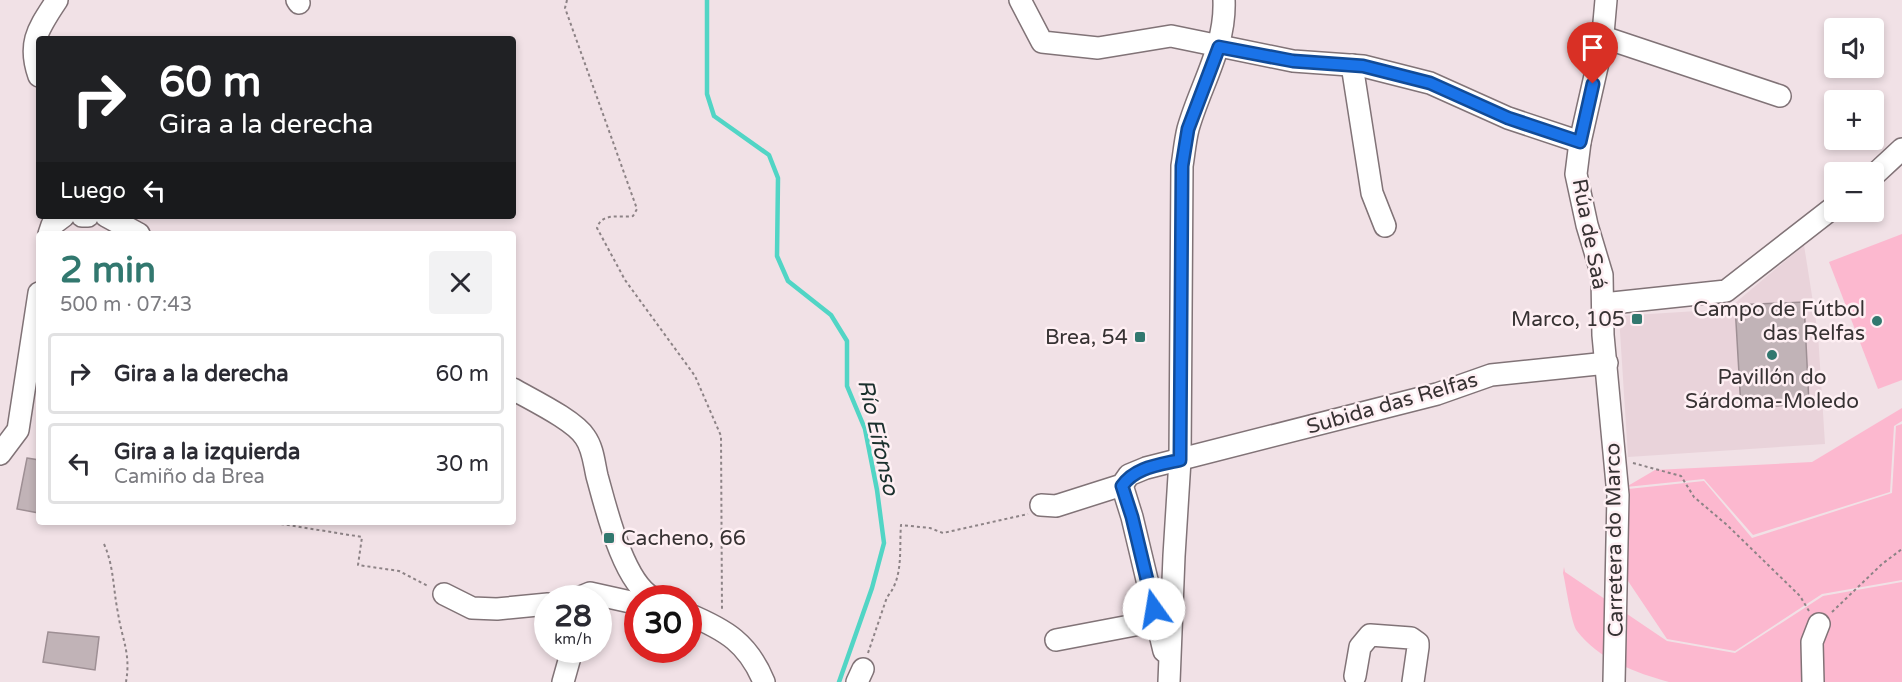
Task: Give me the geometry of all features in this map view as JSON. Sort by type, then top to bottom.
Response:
[{"type":"street","points":[[36,65],[34,44],[37,30],[57,0]]},
{"type":"street","points":[[1020,0],[1042,42],[1098,48],[1171,36],[1293,61],[1363,66],[1430,83],[1508,118],[1580,142]]},
{"type":"street","points":[[1170,675],[1180,460],[1182,166],[1188,129],[1219,47],[1225,11],[1224,0]]},
{"type":"street","name":"Rúa de Saá","points":[[1606,0],[1603,37],[1580,142],[1576,174],[1587,225],[1602,275],[1603,335],[1607,363]]},
{"type":"street","points":[[1603,37],[1780,96]]},
{"type":"street","points":[[1352,65],[1372,193],[1385,226]]},
{"type":"street","points":[[1884,165],[1902,148]]},
{"type":"street","points":[[1603,304],[1726,291],[1824,215]]},
{"type":"street","points":[[50,231],[52,225],[60,219]]},
{"type":"street","points":[[112,219],[134,231]]},
{"type":"street","points":[[0,454],[18,430],[36,313]]},
{"type":"street","name":"Subida das Relfas","points":[[1122,486],[1129,475],[1146,468],[1437,394],[1491,375],[1607,363]]},
{"type":"street","name":"Carretera do Marco","points":[[1607,363],[1618,495],[1614,682]]},
{"type":"street","points":[[516,390],[574,425],[585,435],[591,447],[597,475],[620,549],[629,572],[639,585]]},
{"type":"street","points":[[1041,505],[1056,506],[1122,486],[1132,517],[1160,642],[1170,675]]},
{"type":"street","points":[[444,594],[472,608],[497,609],[534,605]]},
{"type":"street","points":[[702,620],[722,629],[741,644],[764,682]]},
{"type":"street","points":[[1056,640],[1156,621]]},
{"type":"street","points":[[1813,682],[1816,633]]},
{"type":"street","points":[[1355,676],[1360,647],[1370,635],[1412,638],[1418,643],[1413,682]]},
{"type":"street","points":[[563,682],[569,663]]},
{"type":"path","points":[[567,0],[565,8],[637,209],[633,216],[605,217],[599,222],[597,228],[625,280],[695,376],[721,436],[722,629]]},
{"type":"path","points":[[1615,463],[1633,463],[1682,476],[1694,497],[1727,525],[1800,596],[1809,610],[1816,633],[1882,564],[1902,549]]},
{"type":"path","points":[[860,676],[887,597],[893,590],[899,568],[901,525],[930,528],[944,533],[1037,512],[1041,505]]},
{"type":"path","points":[[288,525],[362,537],[358,565],[399,571],[444,594]]},
{"type":"path","points":[[104,544],[111,558],[117,613],[126,643],[128,661],[126,682]]},
{"type":"shaded area","name":"Campo de Fútbol das Relfas","points":[[1902,234],[1902,380],[1878,389],[1829,262]]},
{"type":"shaded area","points":[[1804,245],[1818,334],[1825,444],[1628,457],[1619,316],[1728,309]]},
{"type":"shaded area","points":[[1902,408],[1902,421],[1894,426],[1890,492],[1753,535],[1704,479],[1626,487],[1655,470],[1812,462]]},
{"type":"shaded area","points":[[1902,424],[1902,580],[1822,594],[1735,651],[1667,639],[1628,581],[1628,489],[1704,481],[1752,538],[1892,493],[1896,426]]},
{"type":"shaded area","points":[[1564,567],[1565,572],[1667,641],[1735,653],[1823,596],[1902,582],[1902,682],[1669,682],[1644,674],[1618,664],[1596,650],[1577,631],[1569,604]]},
{"type":"building","name":"Pavillón do Sárdoma-Moledo","points":[[1804,302],[1809,404],[1741,408],[1735,305]]},
{"type":"building","points":[[27,458],[36,460],[36,512],[17,509]]},
{"type":"building","points":[[48,632],[99,637],[95,670],[43,662]]},
{"type":"waterway","name":"Río Eifonso","points":[[707,0],[707,94],[714,116],[769,155],[778,178],[777,256],[788,281],[831,315],[847,341],[847,386],[865,429],[877,490],[884,543],[872,588],[839,682]]},
{"type":"place","name":"Marco, 105","points":[[1637,319]]},
{"type":"place","name":"Campo de Fútbol das Relfas","points":[[1877,321]]},
{"type":"place","name":"Brea, 54","points":[[1140,337]]},
{"type":"place","name":"Pavillón do Sárdoma-Moledo","points":[[1772,355]]},
{"type":"place","name":"Cacheno, 66","points":[[609,538]]},
{"type":"route","points":[[1154,609],[1132,517],[1122,486],[1129,475],[1146,468],[1180,460],[1182,166],[1188,129],[1219,47],[1293,61],[1363,66],[1430,83],[1508,118],[1580,142],[1593,84]]}]
